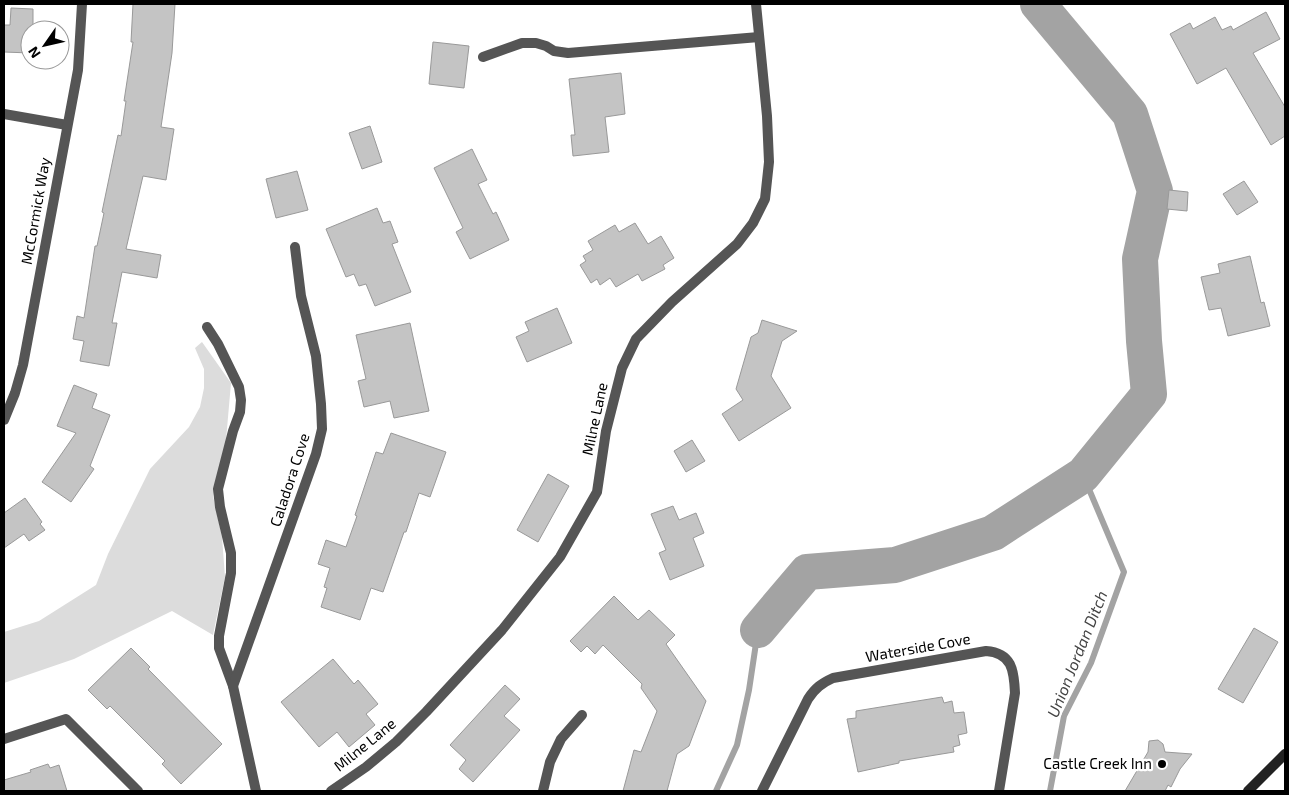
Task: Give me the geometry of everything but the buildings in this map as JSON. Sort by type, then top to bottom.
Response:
[{"type":"street","name":"McCormick Way","points":[[4,420],[15,393],[23,365],[78,70],[82,4]]},
{"type":"street","name":"Milne Lane","points":[[331,791],[366,767],[396,742],[426,712],[502,630],[560,557],[596,492],[606,431],[622,368],[636,339],[672,302],[737,244],[753,223],[765,199],[769,162],[767,116],[756,4]]},
{"type":"street","points":[[483,58],[522,43],[536,43],[554,51],[568,53],[759,37]]},
{"type":"street","points":[[4,114],[67,125]]},
{"type":"street","name":"Caladora Cove","points":[[233,686],[316,454],[322,429],[316,356],[301,296],[295,247]]},
{"type":"street","points":[[207,327],[218,344],[238,387],[241,400],[240,412],[219,479],[218,489],[220,507],[231,553],[231,572],[219,636],[219,648],[233,686],[256,791]]},
{"type":"street","name":"Waterside Cove","points":[[762,791],[808,699],[821,684],[833,678],[986,651],[1001,654],[1007,659],[1015,679],[1015,692],[999,791]]},
{"type":"street","points":[[544,791],[550,762],[561,739],[582,715]]},
{"type":"street","points":[[4,739],[66,719],[138,791]]},
{"type":"street","points":[[1248,791],[1285,754]]},
{"type":"shaded area","points":[[202,342],[231,383],[226,440],[213,496],[222,537],[225,577],[213,635],[172,611],[74,659],[4,683],[4,632],[39,621],[96,585],[108,554],[150,469],[189,427],[200,407],[204,388],[204,369],[195,348]]},
{"type":"waterway","points":[[758,630],[807,572],[895,565],[993,533],[1083,475],[1149,394],[1140,259],[1155,191],[1130,114],[1038,4]]},
{"type":"waterway","name":"Union Jordan Ditch","points":[[1050,791],[1064,716],[1091,663],[1124,572],[1083,475]]},
{"type":"waterway","points":[[716,791],[737,745],[749,690],[758,630]]},
{"type":"place","name":"Castle Creek Inn","points":[[1162,764]]}]
